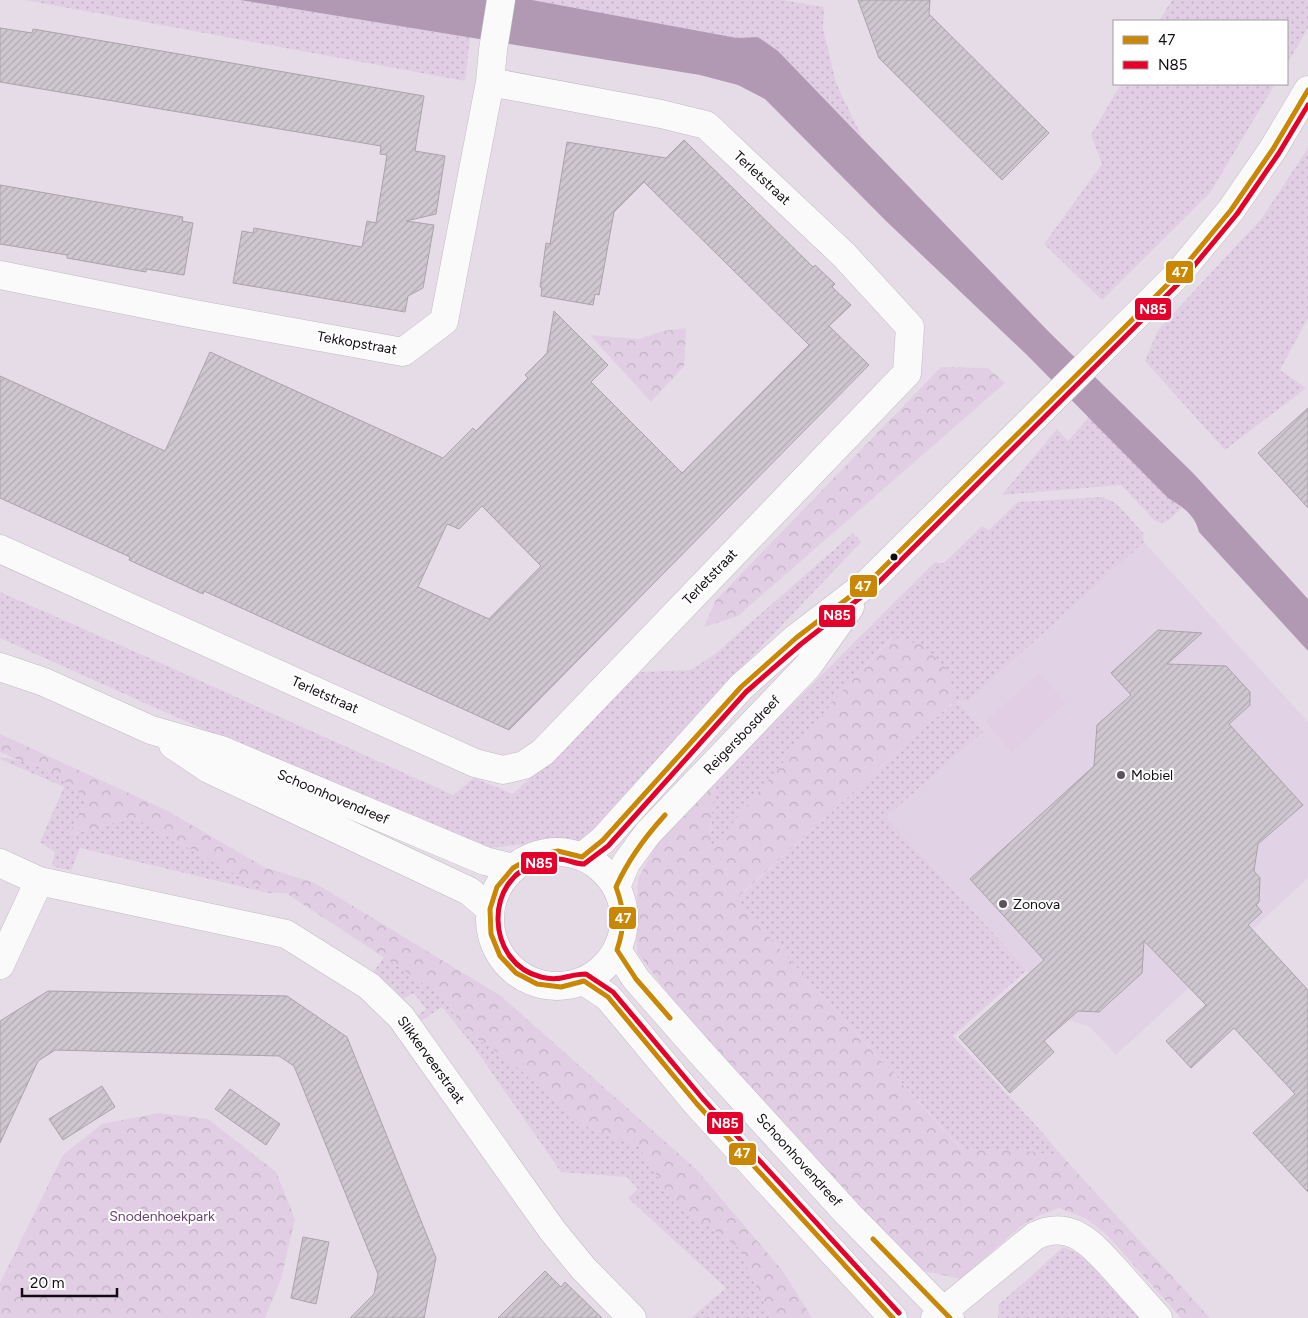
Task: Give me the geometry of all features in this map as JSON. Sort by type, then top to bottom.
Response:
[{"type":"street","name":"Tekkopstraat","points":[[0,275],[194,314],[403,352],[444,321],[490,82],[501,0]]},
{"type":"street","name":"Terletstraat","points":[[0,549],[476,763],[502,770],[524,765],[543,752],[907,373],[910,326],[844,256],[706,125],[661,114],[490,82]]},
{"type":"street","name":"Reigersbosdreef","points":[[582,856],[603,840],[741,686],[796,638],[869,582],[1179,273],[1231,210],[1273,149],[1308,90]]},
{"type":"street","name":"Reigersbosdreef","points":[[616,887],[626,863],[648,833],[808,666],[869,582]]},
{"type":"street","name":"Schoonhovendreef","points":[[0,655],[44,682]]},
{"type":"street","name":"Schoonhovendreef","points":[[0,667],[44,682],[151,730],[221,750],[485,861],[513,868]]},
{"type":"street","name":"Schoonhovendreef","points":[[151,730],[209,769],[469,891],[490,910]]},
{"type":"street","points":[[558,851],[582,856],[602,870],[616,887],[624,907],[624,929],[617,950],[603,968],[584,981],[561,987],[537,984],[516,973],[500,956],[490,934],[490,910],[497,887],[513,868],[534,856],[558,851]]},
{"type":"street","name":"Slikkerveerstraat","points":[[0,863],[39,881],[286,934],[369,986],[401,1017],[552,1230],[583,1268],[632,1318]]},
{"type":"street","points":[[0,965],[39,881]]},
{"type":"street","name":"Schoonhovendreef","points":[[617,950],[636,979],[702,1054],[942,1315]]},
{"type":"street","points":[[584,981],[608,997],[697,1104],[893,1318]]},
{"type":"street","points":[[942,1315],[1036,1236],[1045,1231],[1060,1229],[1091,1243],[1158,1318]]},
{"type":"shaded area","points":[[240,0],[532,0],[737,38],[758,37],[778,51],[1049,332],[1194,474],[1308,599],[1308,651],[1199,532],[1195,521],[1188,512],[1168,498],[1027,355],[886,221],[765,99],[738,85],[700,75]]},
{"type":"shaded area","name":"Mobiel","points":[[1144,542],[1308,722],[1308,878],[1116,1055],[1090,1027],[1069,1020],[1027,970],[886,817],[983,732],[956,700],[969,699]]},
{"type":"green space","points":[[25,0],[240,0],[470,37],[465,81]]},
{"type":"green space","points":[[532,0],[782,0],[824,7],[823,29],[836,83],[862,137],[778,51],[758,37],[737,38]]},
{"type":"green space","points":[[1172,0],[1308,0],[1308,28],[1288,62],[1288,20],[1160,20]]},
{"type":"green space","points":[[1120,85],[1274,85],[1210,193],[1102,300],[1044,244],[1102,164],[1091,135]]},
{"type":"green space","points":[[1308,148],[1308,318],[1280,370],[1306,388],[1225,450],[1145,361],[1158,330],[1262,218]]},
{"type":"green space","points":[[686,328],[684,366],[651,402],[590,335],[639,339],[663,331]]},
{"type":"green space","points":[[941,367],[988,368],[1005,383],[738,616],[704,627],[716,600]]},
{"type":"green space","points":[[1089,417],[1168,498],[1183,506],[1169,520],[1161,523],[1154,520],[1121,485],[1002,495],[1057,429],[1068,441]]},
{"type":"green space","points":[[1103,497],[1117,504],[1143,533],[1144,542],[969,700],[957,701],[983,732],[886,817],[1027,970],[953,1036],[1063,1157],[1015,1149],[963,1150],[742,907],[740,896],[918,733],[956,701],[892,637],[845,688],[710,851],[714,782],[934,563],[944,563],[982,526],[989,530],[1018,502]]},
{"type":"green space","points":[[853,533],[861,542],[742,667],[591,841],[533,843],[490,848],[242,749],[196,726],[0,638],[0,592],[453,795],[474,778],[513,794],[641,672],[691,670],[715,654]]},
{"type":"green space","points":[[893,637],[922,645],[946,668],[956,700],[740,895],[742,907],[962,1150],[1015,1149],[1063,1157],[1210,1318],[1181,1318],[1107,1235],[1085,1218],[1059,1208],[1038,1216],[1021,1226],[961,1279],[924,1271],[832,1186],[710,1050],[637,952],[638,879],[657,843],[714,782],[710,850],[845,688]]},
{"type":"green space","points":[[1039,673],[1066,702],[1012,752],[985,722]]},
{"type":"green space","points":[[0,734],[166,810],[264,867],[315,883],[501,996],[696,1169],[782,1270],[812,1318],[771,1318],[738,1247],[674,1203],[639,1147],[585,1126],[507,1059],[467,1032],[441,995],[286,893],[269,893],[133,817],[69,835],[86,799],[52,771],[0,752]]},
{"type":"green space","points":[[0,757],[18,760],[52,771],[86,799],[70,835],[133,817],[269,893],[80,848],[71,871],[52,866],[55,852],[40,842],[64,787],[0,759]]},
{"type":"green space","points":[[384,957],[441,995],[467,1032],[508,1059],[585,1126],[639,1147],[674,1203],[738,1247],[771,1318],[691,1318],[726,1288],[628,1198],[638,1189],[627,1177],[561,1172],[472,1044],[442,1007],[418,1023],[414,1018],[426,1009],[414,993],[403,999],[392,987],[372,974]]},
{"type":"green space","name":"Snodenhoekpark","points":[[158,1113],[208,1119],[276,1172],[295,1219],[281,1279],[265,1318],[0,1318],[0,1283],[63,1155],[102,1124]]},
{"type":"green space","points":[[1063,1247],[1088,1257],[1142,1318],[998,1318],[999,1304]]},
{"type":"building","points":[[858,0],[930,0],[929,14],[1049,133],[1002,180],[879,58]]},
{"type":"building","points":[[0,28],[32,33],[33,29],[424,96],[415,151],[445,156],[436,214],[406,221],[434,225],[423,288],[408,296],[405,312],[233,283],[242,231],[253,233],[254,228],[362,247],[367,221],[376,223],[387,155],[380,154],[381,146],[0,82]]},
{"type":"building","points":[[684,140],[813,267],[815,265],[835,284],[832,287],[851,305],[829,326],[869,365],[509,730],[204,591],[203,594],[129,560],[130,557],[0,498],[0,376],[165,451],[210,352],[443,458],[473,428],[476,431],[528,378],[525,375],[547,353],[554,311],[608,365],[591,382],[682,473],[809,345],[644,182],[614,212],[599,295],[595,294],[593,305],[541,296],[542,287],[540,287],[546,243],[550,244],[567,142],[666,158]],"holes":[[[482,506],[541,566],[489,619],[418,587],[447,524],[459,529]]]},
{"type":"building","points":[[0,185],[183,217],[182,221],[193,223],[184,275],[146,269],[146,272],[67,258],[67,255],[0,244]]},
{"type":"building","points":[[1308,408],[1308,508],[1258,453]]},
{"type":"building","points":[[1158,630],[1202,633],[1167,664],[1226,666],[1250,692],[1250,705],[1229,724],[1303,805],[1258,844],[1254,871],[1260,878],[1259,902],[1256,905],[1262,912],[1248,925],[1308,990],[1308,1192],[1253,1133],[1295,1094],[1234,1028],[1191,1068],[1166,1041],[1206,1005],[1144,941],[1142,973],[1099,1012],[1078,1011],[1044,1041],[1054,1052],[1010,1093],[959,1037],[1044,960],[970,879],[1094,766],[1097,725],[1131,695],[1111,673]]},
{"type":"building","points":[[48,991],[287,996],[347,1037],[436,1258],[424,1318],[350,1318],[374,1294],[378,1274],[294,1066],[279,1056],[55,1050],[38,1061],[0,1143],[0,1021]]},
{"type":"building","points":[[102,1086],[115,1107],[63,1140],[49,1119]]},
{"type":"building","points":[[230,1089],[280,1124],[266,1145],[215,1109]]},
{"type":"building","points":[[303,1237],[329,1242],[316,1304],[291,1298]]},
{"type":"building","points":[[545,1271],[561,1287],[565,1282],[602,1318],[498,1318]]},
{"type":"transit line","name":"47","points":[[893,1318],[697,1104],[608,997],[584,981],[561,987],[537,984],[516,973],[500,956],[491,934],[490,909],[497,887],[513,868],[534,856],[558,851],[582,857],[603,840],[741,687],[796,638],[869,582],[1179,273],[1231,210],[1273,149],[1308,90]]},
{"type":"transit line","name":"N85","points":[[899,1313],[703,1099],[613,992],[586,974],[554,979],[541,977],[523,969],[509,955],[501,938],[498,920],[500,902],[508,885],[521,871],[553,859],[584,864],[608,846],[746,692],[801,644],[874,587],[1184,278],[1237,214],[1279,153],[1308,105]]},
{"type":"transit line","name":"47","points":[[665,815],[638,849],[616,887],[623,918],[617,950],[636,979],[670,1018]]},
{"type":"transit line","name":"47","points":[[873,1239],[950,1318]]},
{"type":"place","name":"Mobiel","points":[[1121,775]]},
{"type":"place","name":"Zonova","points":[[1003,904]]}]
